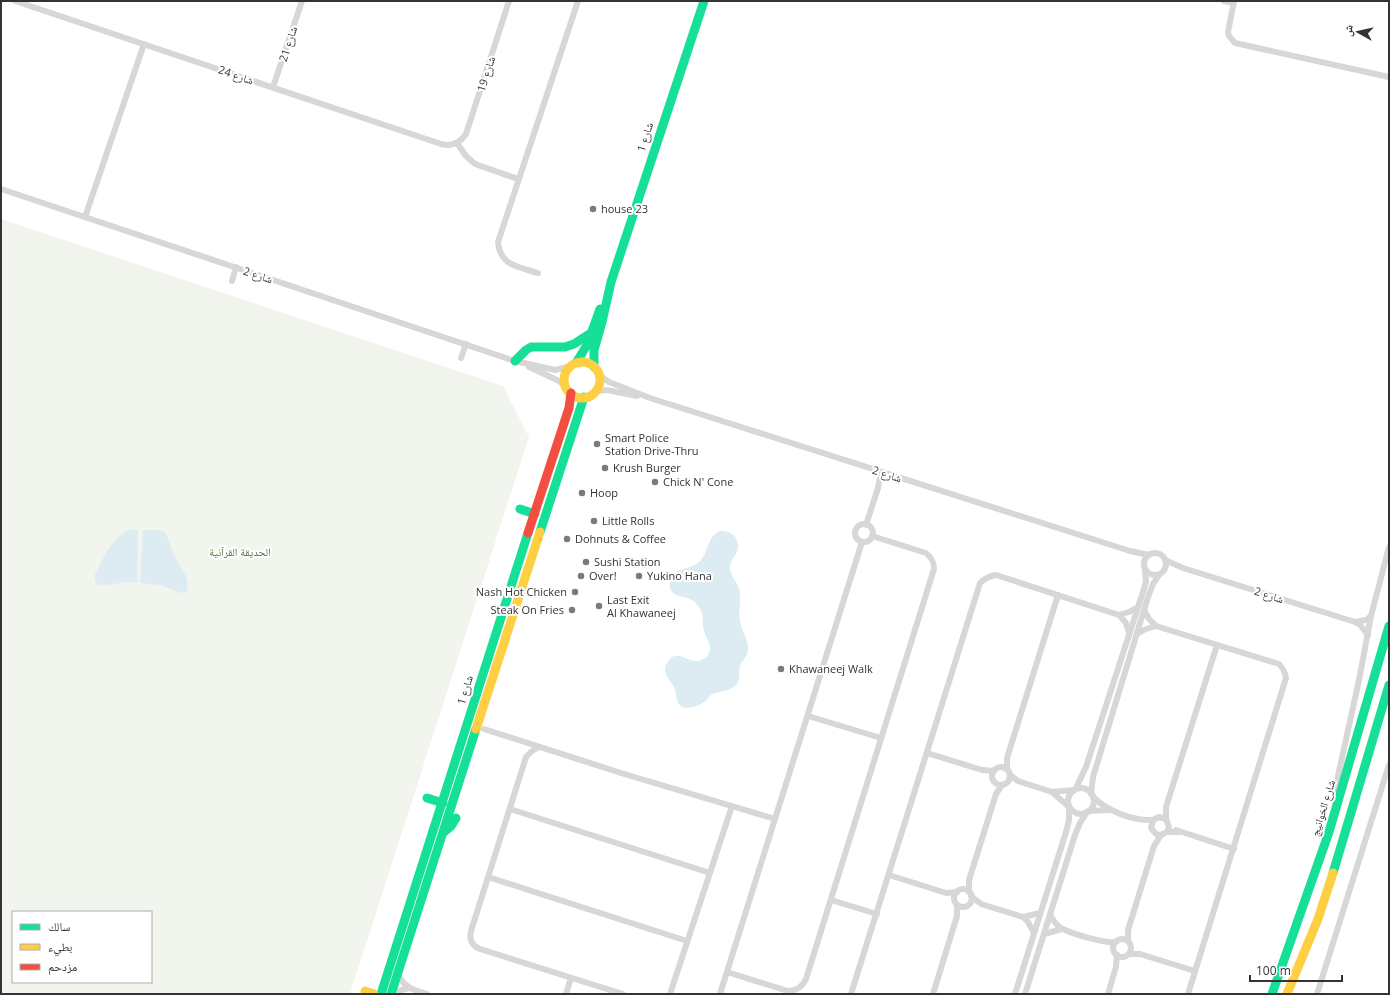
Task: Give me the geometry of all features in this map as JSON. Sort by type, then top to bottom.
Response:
[{"type":"main road","name":"شارع 1","points":[[573,365],[583,354],[611,282],[704,1]]},
{"type":"main road","name":"شارع 1","points":[[597,371],[593,362],[593,351],[611,282]]},
{"type":"main road","points":[[515,361],[531,347],[565,347],[574,344],[591,333]]},
{"type":"main road","points":[[584,362],[597,371],[599,384],[595,391],[590,395],[584,397],[577,396],[568,390],[565,375],[573,365],[584,362]]},
{"type":"main road","name":"شارع 1","points":[[381,994],[443,803],[484,669],[569,408],[568,390]]},
{"type":"main road","name":"شارع 1","points":[[391,994],[584,397]]},
{"type":"main road","points":[[520,509],[535,514]]},
{"type":"main road","name":"شارع الخوانيج","points":[[1272,994],[1329,832],[1388,630]]},
{"type":"main road","points":[[1287,994],[1309,945],[1329,890],[1389,685]]},
{"type":"main road","points":[[427,798],[443,803]]},
{"type":"main road","points":[[442,833],[451,826],[456,818]]},
{"type":"street","name":"شارع 24","points":[[15,1],[445,145],[457,143]]},
{"type":"street","name":"شارع 21","points":[[273,87],[302,1]]},
{"type":"street","name":"شارع 19","points":[[457,143],[467,130],[509,1]]},
{"type":"street","points":[[538,273],[508,263],[502,258],[498,250],[498,242],[578,1]]},
{"type":"street","points":[[1224,1],[1234,2],[1228,32],[1231,40],[1235,43],[1389,77]]},
{"type":"street","points":[[85,217],[144,44]]},
{"type":"street","points":[[457,143],[466,156],[476,164],[518,179]]},
{"type":"street","name":"شارع 2","points":[[1,189],[515,361],[562,382],[568,390]]},
{"type":"street","points":[[232,281],[236,268]]},
{"type":"street","points":[[461,358],[466,344]]},
{"type":"street","name":"شارع 2","points":[[515,361],[555,370],[573,365]]},
{"type":"street","name":"شارع 2","points":[[597,371],[608,382],[645,397],[1149,555]]},
{"type":"street","name":"شارع 2","points":[[595,391],[607,390],[645,397]]},
{"type":"street","points":[[866,525],[883,472]]},
{"type":"street","points":[[860,525],[866,525],[872,529],[872,536],[869,541],[862,542],[857,539],[855,531],[860,525]]},
{"type":"street","points":[[727,972],[788,992],[799,989],[804,984],[806,979],[934,569],[934,563],[931,557],[926,553],[872,536]]},
{"type":"street","points":[[720,994],[862,542]]},
{"type":"street","points":[[1329,832],[1329,815],[1371,616],[1389,547]]},
{"type":"street","name":"شارع 2","points":[[1130,550],[1145,568]]},
{"type":"street","points":[[1015,994],[1066,832],[1069,820],[1068,798],[1086,767],[1146,582],[1145,559],[1149,555],[1157,554],[1162,556],[1165,560],[1166,566],[1153,584],[1144,610],[1093,777],[1093,806],[1078,829],[1025,994]]},
{"type":"street","name":"شارع 2","points":[[1165,560],[1183,568],[1355,622],[1368,634]]},
{"type":"street","points":[[1145,568],[1150,575],[1161,573]]},
{"type":"street","name":"شارع 2","points":[[1161,573],[1183,568]]},
{"type":"street","points":[[851,994],[980,583],[990,576],[996,575],[1119,614],[1129,612],[1138,607]]},
{"type":"street","points":[[996,794],[994,781],[997,769],[1007,758],[1058,595]]},
{"type":"street","points":[[1144,610],[1149,619],[1156,626],[1278,664],[1286,673],[1286,678],[1234,849],[1188,994]]},
{"type":"street","points":[[1119,614],[1126,623],[1129,633]]},
{"type":"street","points":[[1355,622],[1366,620],[1371,616]]},
{"type":"street","points":[[1137,634],[1156,626]]},
{"type":"street","points":[[1140,954],[1131,947],[1128,941],[1128,930],[1154,846],[1153,830],[1156,819],[1166,807],[1217,645]]},
{"type":"street","points":[[808,716],[881,738]]},
{"type":"street","points":[[484,729],[775,819]]},
{"type":"street","points":[[521,741],[525,749],[526,757],[470,934],[471,942],[480,949],[623,994]]},
{"type":"street","points":[[526,757],[539,747]]},
{"type":"street","points":[[927,753],[982,770],[997,769],[1009,772],[1018,781],[1052,792],[1084,788],[1111,810],[1142,820],[1156,819],[1168,822],[1179,832]]},
{"type":"street","points":[[933,994],[958,916],[971,901],[969,880],[996,794],[1005,784],[1009,772],[1007,758]]},
{"type":"street","points":[[1317,994],[1389,765]]},
{"type":"street","points":[[982,770],[994,781],[1005,784],[1018,781]]},
{"type":"street","points":[[1052,792],[1077,814],[1111,810]]},
{"type":"street","points":[[670,994],[732,806]]},
{"type":"street","points":[[1154,846],[1164,834],[1168,822],[1166,807]]},
{"type":"street","points":[[510,809],[710,873]]},
{"type":"street","points":[[1142,820],[1153,830],[1164,834],[1179,832],[1234,849]]},
{"type":"street","points":[[889,875],[946,893],[956,902],[967,906],[981,904]]},
{"type":"street","points":[[488,877],[688,941]]},
{"type":"street","points":[[958,916],[956,902],[959,891],[969,880]]},
{"type":"street","points":[[946,893],[965,890],[981,904],[1023,917],[1028,922],[1034,933]]},
{"type":"street","points":[[831,900],[877,914]]},
{"type":"street","points":[[1023,917],[1040,913]]},
{"type":"street","points":[[1050,915],[1055,923],[1062,929],[1105,942],[1128,941]]},
{"type":"street","points":[[1044,934],[1062,929]]},
{"type":"street","points":[[1116,967],[1114,946],[1128,930]]},
{"type":"street","points":[[1105,942],[1115,953],[1123,957]]},
{"type":"street","points":[[1130,954],[1131,947]]},
{"type":"street","points":[[1108,994],[1116,967],[1123,957],[1130,954],[1140,954],[1195,971]]},
{"type":"street","points":[[398,974],[402,982],[409,988],[427,994]]},
{"type":"street","points":[[566,994],[571,978]]},
{"type":"street","points":[[391,994],[409,988]]},
{"type":"green space","name":"الحديقة القرآنية","points":[[1,219],[503,386],[529,437],[350,994],[1,994]]},
{"type":"shaded area","points":[[132,529],[138,530],[137,583],[127,582],[106,585],[97,584],[95,574],[110,547],[119,536]]},
{"type":"shaded area","points":[[143,530],[161,530],[166,533],[177,561],[185,573],[188,582],[186,592],[181,593],[161,585],[140,583]]},
{"type":"shaded area","points":[[721,531],[729,532],[733,535],[738,545],[737,552],[730,565],[730,569],[739,588],[740,621],[748,646],[748,652],[740,666],[739,679],[735,686],[711,695],[701,704],[687,708],[678,703],[674,687],[666,675],[666,664],[673,657],[677,656],[700,661],[708,655],[710,646],[703,627],[702,614],[699,607],[693,601],[671,591],[670,582],[672,576],[676,572],[693,566],[699,562],[705,554],[710,540],[716,533]]},
{"type":"traffic: fast","points":[[594,367],[594,350],[611,282],[704,1]]},
{"type":"traffic: fast","points":[[576,363],[587,345],[600,309]]},
{"type":"traffic: fast","points":[[515,361],[531,347],[565,347],[574,344],[591,333]]},
{"type":"traffic: fast","points":[[540,532],[584,397]]},
{"type":"traffic: fast","points":[[520,509],[535,514]]},
{"type":"traffic: fast","points":[[381,994],[528,533]]},
{"type":"traffic: fast","points":[[1272,994],[1329,832],[1389,626]]},
{"type":"traffic: fast","points":[[1333,873],[1389,685]]},
{"type":"traffic: fast","points":[[391,994],[476,729]]},
{"type":"traffic: fast","points":[[427,798],[443,803]]},
{"type":"traffic: fast","points":[[444,832],[451,826],[456,818]]},
{"type":"traffic: slow","points":[[582,362],[592,365],[597,370],[600,380],[597,390],[592,395],[582,398],[572,395],[567,390],[564,380],[567,370],[572,365],[582,362]]},
{"type":"traffic: slow","points":[[476,729],[540,532]]},
{"type":"traffic: slow","points":[[1287,994],[1318,919],[1333,873]]},
{"type":"traffic: slow","points":[[365,991],[374,994]]},
{"type":"traffic: jam","points":[[528,533],[569,408],[571,393]]},
{"type":"place","name":"house 23","points":[[593,209]]},
{"type":"place","name":"Smart Police Station Drive-Thru","points":[[597,444]]},
{"type":"place","name":"Krush Burger","points":[[605,468]]},
{"type":"place","name":"Chick N' Cone","points":[[655,482]]},
{"type":"place","name":"Hoop","points":[[582,493]]},
{"type":"place","name":"Little Rolls","points":[[594,521]]},
{"type":"place","name":"Dohnuts & Coffee","points":[[567,539]]},
{"type":"place","name":"Sushi Station","points":[[586,562]]},
{"type":"place","name":"Over!","points":[[581,576]]},
{"type":"place","name":"Yukino Hana","points":[[639,576]]},
{"type":"place","name":"Nash Hot Chicken","points":[[575,592]]},
{"type":"place","name":"Last Exit Al Khawaneej","points":[[599,606]]},
{"type":"place","name":"Steak On Fries","points":[[572,610]]},
{"type":"place","name":"Khawaneej Walk","points":[[781,669]]}]
